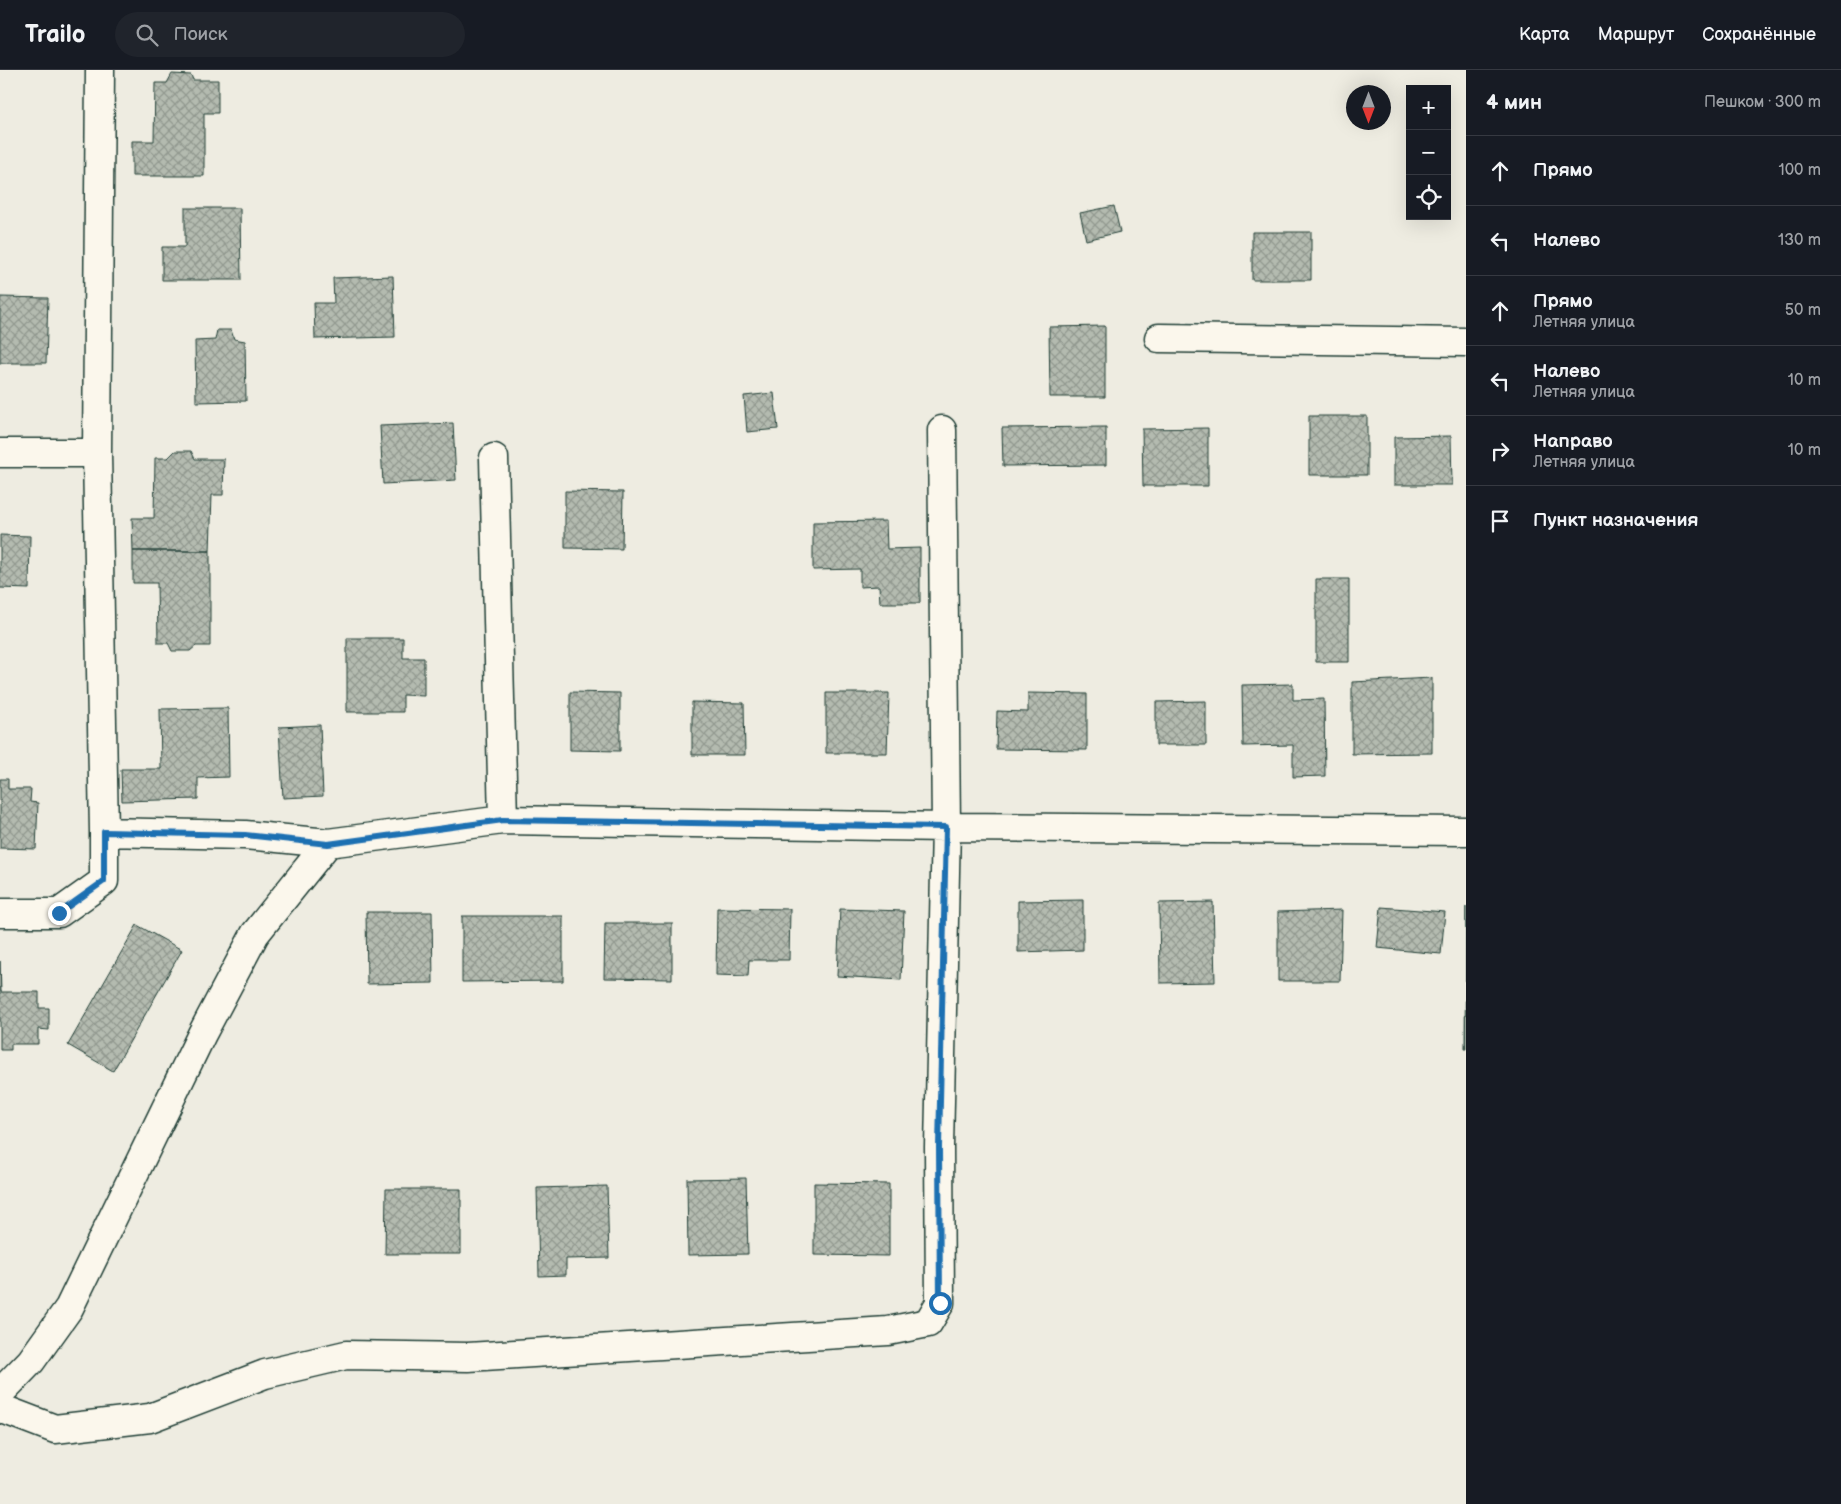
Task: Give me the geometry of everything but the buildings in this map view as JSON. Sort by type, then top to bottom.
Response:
[{"type":"street","points":[[0,913],[59,913],[104,881],[97,453],[100,70]]},
{"type":"street","points":[[1159,338],[1466,342]]},
{"type":"street","points":[[0,1408],[55,1429],[150,1418],[265,1374],[346,1355],[468,1357],[888,1331],[928,1323],[940,1303],[939,1147],[946,827],[942,430]]},
{"type":"street","points":[[0,454],[97,453]]},
{"type":"street","points":[[494,458],[503,820]]},
{"type":"street","points":[[104,832],[245,835],[328,844],[503,820],[946,827],[1466,831]]},
{"type":"street","points":[[0,1394],[32,1361],[69,1308],[202,1034],[255,934],[328,844]]},
{"type":"route","points":[[59,913],[104,881],[104,832],[245,835],[328,844],[503,820],[946,827],[939,1147],[940,1303]]}]
